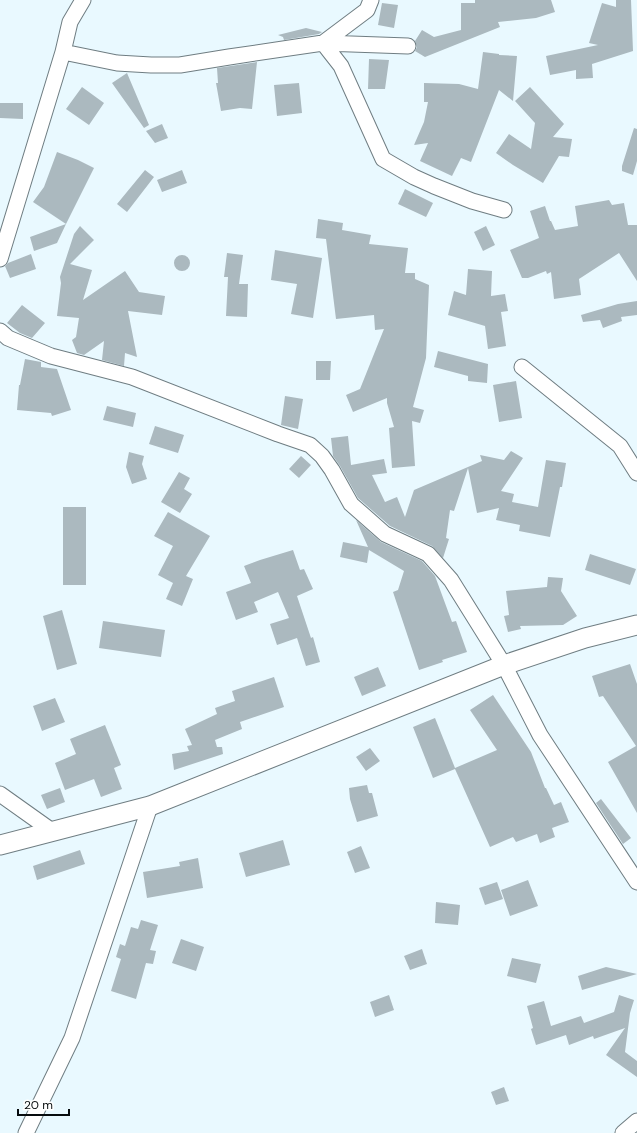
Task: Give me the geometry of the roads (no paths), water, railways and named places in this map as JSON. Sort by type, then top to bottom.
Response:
[{"type":"street","points":[[0,259],[63,52],[70,22],[83,0]]},
{"type":"street","points":[[324,43],[366,10],[371,0]]},
{"type":"street","points":[[63,52],[117,63],[180,65],[229,56],[324,43],[408,46]]},
{"type":"street","points":[[324,43],[341,66],[383,159],[434,186],[472,201],[504,210]]},
{"type":"street","points":[[0,330],[8,338],[51,356],[132,377],[310,446],[322,456],[332,470],[351,504],[385,534],[428,554],[451,580],[504,665],[540,735],[637,882]]},
{"type":"street","points":[[522,367],[620,446],[637,473]]},
{"type":"street","points":[[0,845],[150,806],[504,665],[585,638],[637,625]]},
{"type":"street","points":[[0,794],[52,831]]},
{"type":"street","points":[[26,1133],[72,1038],[150,806]]},
{"type":"street","points":[[623,1133],[637,1121]]}]
